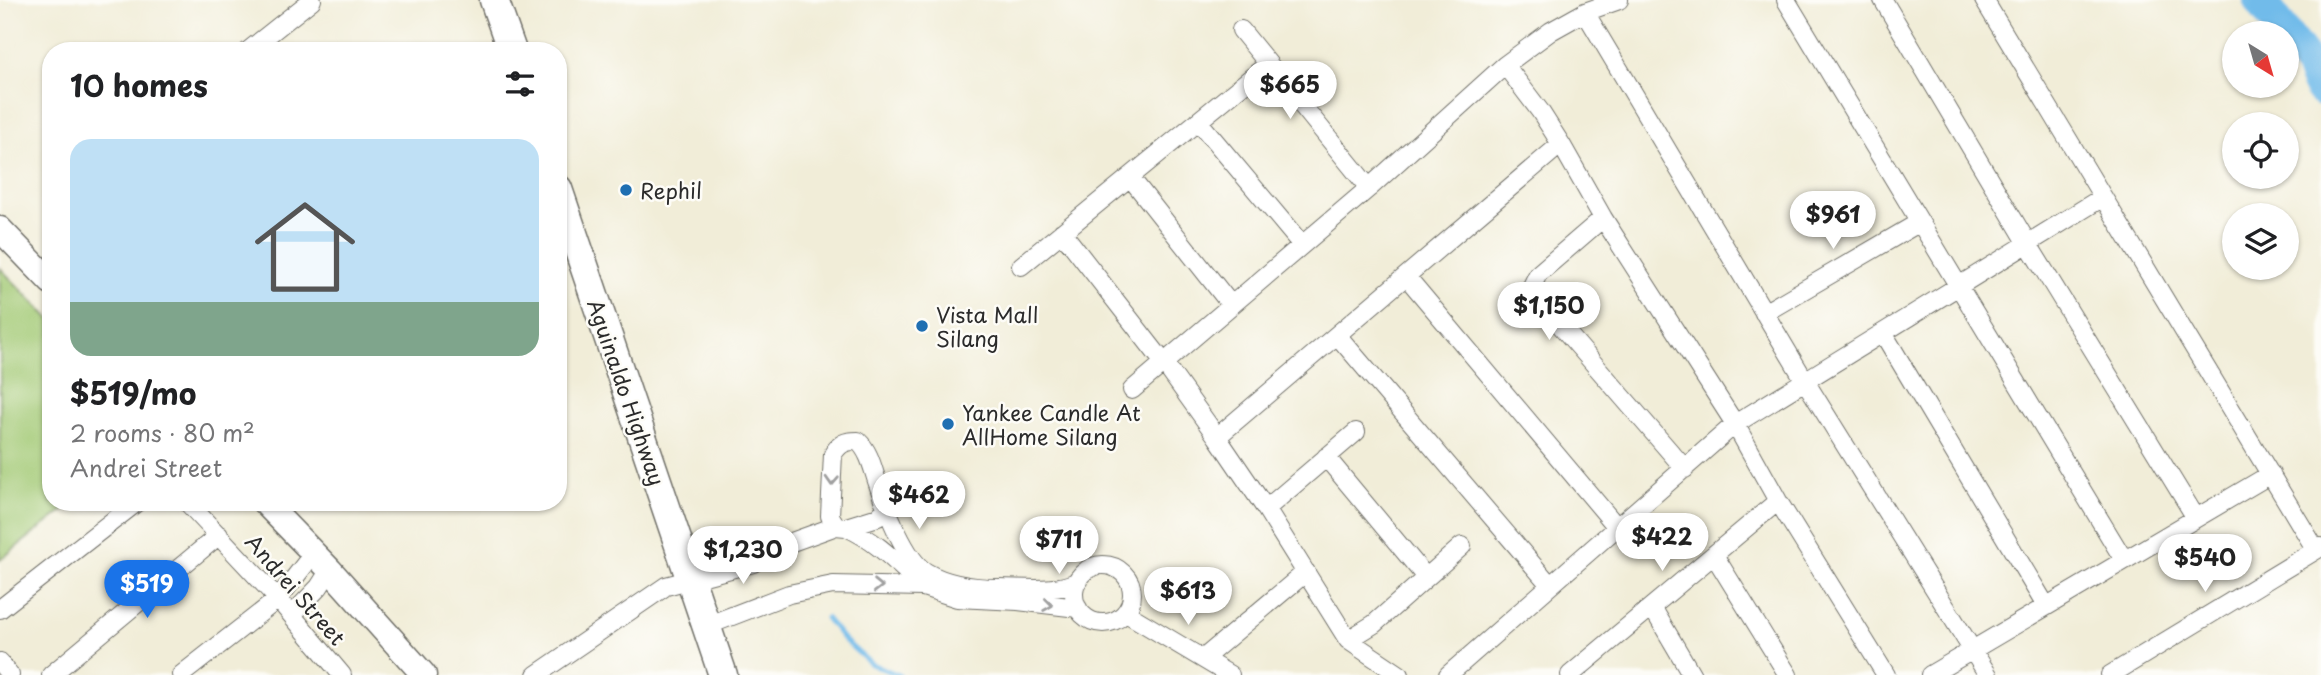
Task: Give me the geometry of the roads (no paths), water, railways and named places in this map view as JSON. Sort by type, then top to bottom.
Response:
[{"type":"main road","points":[[494,0],[509,42]]},
{"type":"main road","name":"Aguinaldo Highway","points":[[567,216],[723,675]]},
{"type":"main road","points":[[0,229],[42,273]]},
{"type":"main road","points":[[273,511],[424,675]]},
{"type":"street","points":[[259,42],[312,0]]},
{"type":"street","points":[[1132,390],[1369,188],[1505,65],[1551,31],[1585,12],[1619,0]]},
{"type":"street","points":[[1786,0],[2124,560]]},
{"type":"street","points":[[1883,0],[2196,518]]},
{"type":"street","points":[[1984,0],[2271,474],[2319,548],[2110,675]]},
{"type":"street","points":[[1585,12],[1805,381],[1988,675]]},
{"type":"street","points":[[1241,30],[1369,188]]},
{"type":"street","points":[[1021,266],[1268,64]]},
{"type":"street","points":[[1505,65],[1561,144],[1603,218],[1735,424],[1778,501],[1886,675]]},
{"type":"street","points":[[1198,121],[1302,245]]},
{"type":"street","points":[[1217,437],[1561,144]]},
{"type":"street","points":[[1130,177],[1231,305]]},
{"type":"street","points":[[1448,675],[1735,424],[2103,197]]},
{"type":"street","points":[[1603,218],[1538,274],[1530,290],[1685,468]]},
{"type":"street","points":[[1764,313],[1920,222]]},
{"type":"street","points":[[1062,232],[1164,363],[1217,437],[1266,509],[1348,640],[1400,675]]},
{"type":"street","points":[[1406,276],[1617,527]]},
{"type":"street","points":[[1883,333],[2046,606]]},
{"type":"street","points":[[1337,335],[1549,585]]},
{"type":"street","points":[[1266,509],[1356,432]]},
{"type":"street","points":[[923,587],[888,554],[864,536],[841,527],[830,516],[833,454],[838,446],[846,441],[858,441],[863,446],[886,509],[902,542],[924,572],[960,586],[1053,588],[1078,581]]},
{"type":"street","points":[[1326,457],[1426,576]]},
{"type":"street","points":[[1930,675],[2271,474]]},
{"type":"street","points":[[1570,675],[1591,668],[1652,607],[1778,501]]},
{"type":"street","points":[[536,675],[667,586],[752,563],[778,547],[878,517],[886,509]]},
{"type":"street","points":[[0,608],[125,511]]},
{"type":"street","name":"Andrei Street","points":[[195,511],[292,615],[331,671]]},
{"type":"street","points":[[51,675],[219,536]]},
{"type":"street","points":[[1348,640],[1374,624],[1462,546]]},
{"type":"street","points":[[1714,555],[1788,675]]},
{"type":"street","points":[[181,675],[322,562]]},
{"type":"street","points":[[292,615],[319,587],[322,562]]},
{"type":"street","points":[[1098,566],[1116,568],[1129,580],[1132,588],[1132,597],[1126,613],[1112,622],[1096,622],[1082,614],[1074,594],[1078,581],[1083,574],[1098,566]]},
{"type":"street","points":[[1204,658],[1306,572]]},
{"type":"street","points":[[706,626],[789,594],[834,585],[923,587],[957,598],[1078,608]]},
{"type":"street","points":[[1652,607],[1692,675]]},
{"type":"street","points":[[1126,613],[1230,675]]},
{"type":"street","points":[[0,662],[10,675]]},
{"type":"waterway","points":[[2260,0],[2276,21]]},
{"type":"waterway","points":[[2300,53],[2310,66],[2321,90]]},
{"type":"waterway","points":[[826,618],[844,640],[871,664],[899,675]]},
{"type":"place","name":"Rephil","points":[[626,190]]},
{"type":"place","name":"Vista Mall Silang","points":[[922,326]]},
{"type":"place","name":"Yankee Candle At AllHome Silang","points":[[948,424]]}]
